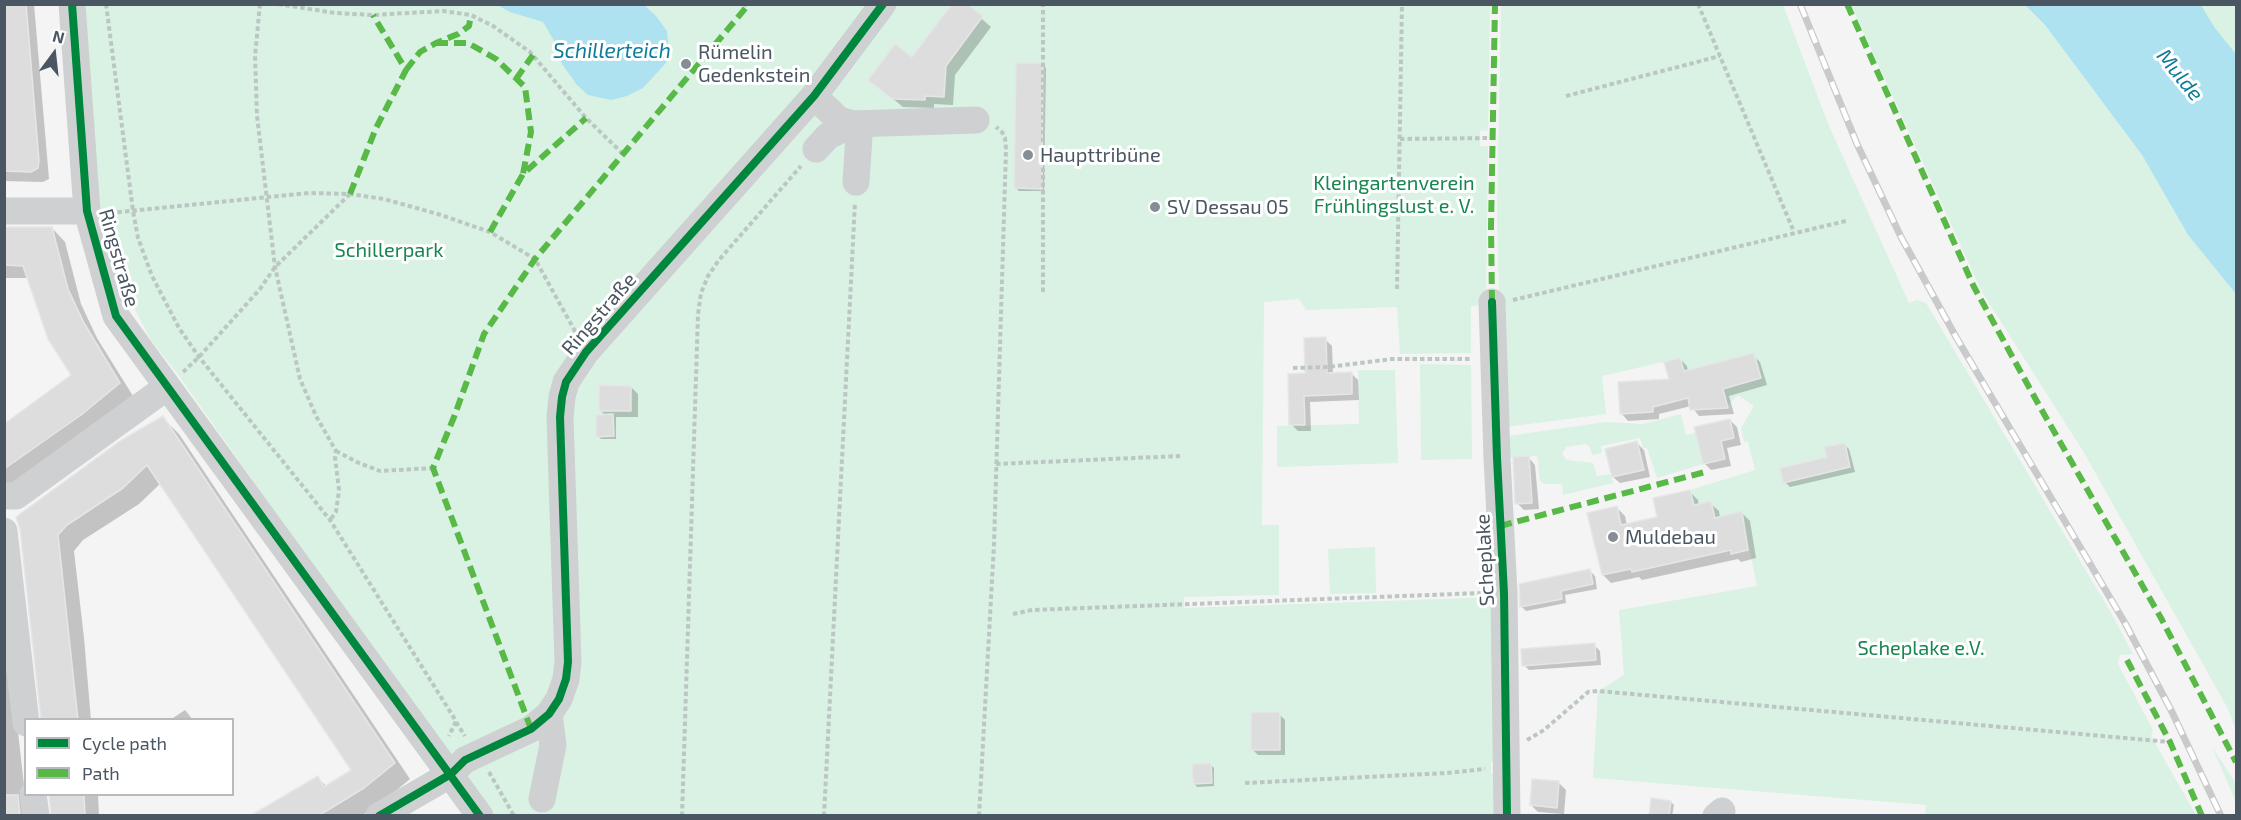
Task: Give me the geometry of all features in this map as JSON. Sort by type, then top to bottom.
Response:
[{"type":"street","name":"Ringstraße","points":[[72,4],[87,212],[116,316],[480,816]]},
{"type":"street","name":"Ringstraße","points":[[451,774],[465,760],[531,729],[549,714],[559,699],[566,679],[568,662],[560,417],[566,382],[586,352],[814,96],[883,4]]},
{"type":"street","points":[[814,96],[839,120],[853,124],[976,120]]},
{"type":"street","points":[[816,149],[828,136],[853,124]]},
{"type":"street","points":[[853,124],[859,136],[856,182]]},
{"type":"street","points":[[4,211],[87,212]]},
{"type":"street","name":"Scheplake","points":[[1492,302],[1504,592],[1507,816]]},
{"type":"street","points":[[4,496],[16,496],[167,387]]},
{"type":"street","points":[[4,531],[25,718]]},
{"type":"street","points":[[542,799],[554,745],[549,714]]},
{"type":"street","points":[[379,816],[451,774]]},
{"type":"street","points":[[33,796],[36,816]]},
{"type":"path","points":[[106,4],[133,211],[138,238],[152,276],[179,328],[199,357],[330,520],[456,721],[444,745],[451,774]]},
{"type":"path","points":[[260,4],[255,56],[257,116],[265,197],[274,267],[300,379],[316,416],[336,451],[380,471],[433,468]]},
{"type":"path","points":[[278,4],[335,14],[373,15],[443,10],[471,15],[493,26],[530,52],[586,118],[624,154]]},
{"type":"path","points":[[1043,4],[1043,292]]},
{"type":"path","points":[[1397,289],[1402,4]]},
{"type":"path","points":[[1698,4],[1794,232]]},
{"type":"path","points":[[1566,96],[1720,56]]},
{"type":"path","points":[[976,120],[984,121],[1002,132],[1006,149],[994,544],[979,816]]},
{"type":"path","points":[[1400,139],[1494,138]]},
{"type":"path","points":[[682,816],[698,314],[701,292],[719,260],[816,149]]},
{"type":"path","points":[[824,816],[856,182]]},
{"type":"path","points":[[87,212],[114,213],[309,193],[350,194],[395,202],[438,214],[490,232],[535,259],[586,352]]},
{"type":"path","points":[[167,387],[199,357],[260,289],[274,267],[350,194]]},
{"type":"path","points":[[1492,302],[1518,300],[1794,232],[1846,222]]},
{"type":"path","points":[[1293,368],[1328,367],[1392,359],[1493,359]]},
{"type":"path","points":[[330,520],[336,512],[339,490],[336,451]]},
{"type":"path","points":[[996,464],[1179,456]]},
{"type":"path","points":[[1013,614],[1032,610],[1504,592]]},
{"type":"path","points":[[1245,783],[1447,774],[1507,757],[1523,742],[1544,730],[1588,692],[1598,691],[2170,742]]},
{"type":"green space","points":[[78,5],[1490,5],[1488,130],[1480,131],[1480,146],[1488,146],[1486,305],[1471,306],[1471,353],[1400,354],[1397,307],[1306,310],[1299,299],[1264,302],[1262,525],[1279,525],[1279,595],[1184,597],[1184,608],[1499,597],[1500,761],[1491,762],[1491,773],[1496,774],[1500,815],[489,815],[179,376],[150,339],[127,294],[101,212],[89,141]]},
{"type":"green space","name":"Scheplake e.V.","points":[[1501,5],[1783,5],[1829,126],[1909,303],[1917,300],[1926,303],[2110,611],[2133,654],[2120,655],[2118,664],[2153,730],[2151,736],[2196,815],[1925,815],[1926,805],[1593,778],[1598,691],[1624,675],[1619,610],[1757,586],[1742,512],[1715,518],[1694,505],[1690,490],[1755,470],[1748,442],[1744,442],[1741,428],[1754,406],[1738,395],[1727,406],[1717,390],[1760,378],[1753,353],[1684,371],[1680,358],[1602,376],[1606,414],[1506,427],[1503,294],[1499,289],[1497,219]]},
{"type":"green space","points":[[1851,5],[2025,5],[2045,25],[2142,155],[2188,235],[2236,294],[2236,730],[2227,707],[2083,451],[1982,292]]},
{"type":"green space","points":[[2201,5],[2236,5],[2236,54],[2215,28]]},
{"type":"green space","points":[[1420,364],[1471,365],[1472,459],[1421,460]]},
{"type":"green space","points":[[1358,370],[1395,370],[1398,463],[1277,467],[1277,426],[1359,424]]},
{"type":"green space","points":[[1681,414],[1686,435],[1696,433],[1703,464],[1657,478],[1647,448],[1643,448],[1640,438],[1601,446],[1602,453],[1593,455],[1589,446],[1585,444],[1566,447],[1562,454],[1567,460],[1593,463],[1597,476],[1611,474],[1613,483],[1563,495],[1562,484],[1544,484],[1540,481],[1537,456],[1509,458],[1508,436],[1606,422],[1643,424]]},
{"type":"green space","points":[[1375,547],[1376,593],[1330,594],[1328,549]]},
{"type":"green space","points":[[2212,747],[2236,783],[2236,802]]},
{"type":"water","name":"Schillerteich","points":[[497,5],[644,5],[656,16],[667,31],[669,53],[666,63],[643,88],[627,96],[611,100],[588,95],[577,85],[562,64],[553,39],[543,22],[510,12]]},
{"type":"water","name":"Mulde","points":[[2025,5],[2201,5],[2215,28],[2236,54],[2236,294],[2188,235],[2142,155],[2045,25]]},
{"type":"building","points":[[4,4],[26,4],[39,161],[38,168],[31,172],[4,171]]},
{"type":"building","points":[[952,4],[967,4],[983,16],[946,66],[944,97],[925,96],[925,100],[892,99],[868,80],[895,44],[912,57]]},
{"type":"building","name":"Haupttribüne","points":[[1016,63],[1043,63],[1042,189],[1014,188]]},
{"type":"building","points":[[4,227],[52,227],[68,289],[84,323],[120,383],[81,415],[4,469],[4,424],[71,375],[48,339],[23,266],[4,265]]},
{"type":"building","points":[[1326,337],[1327,373],[1352,372],[1352,394],[1304,396],[1305,425],[1289,425],[1288,374],[1305,373],[1304,338]]},
{"type":"building","points":[[1754,353],[1761,378],[1723,389],[1728,408],[1690,410],[1688,398],[1653,407],[1653,412],[1620,414],[1618,382],[1669,379],[1664,362],[1680,358],[1684,371]]},
{"type":"building","points":[[599,385],[631,386],[631,411],[599,411]]},
{"type":"building","points":[[613,414],[614,436],[596,437],[596,415]]},
{"type":"building","points":[[163,416],[395,763],[364,788],[318,816],[250,816],[318,776],[324,787],[351,770],[147,465],[123,488],[67,525],[58,535],[78,718],[41,718],[20,529],[16,517],[120,441]]},
{"type":"building","points":[[1730,419],[1734,438],[1721,441],[1725,459],[1703,464],[1694,427]]},
{"type":"building","points":[[1637,441],[1644,470],[1612,477],[1605,449]]},
{"type":"building","points":[[1845,443],[1850,467],[1783,483],[1780,468],[1827,457],[1824,447]]},
{"type":"building","points":[[1529,456],[1532,503],[1515,504],[1513,457]]},
{"type":"building","points":[[1690,490],[1694,505],[1711,501],[1715,518],[1742,511],[1748,550],[1731,554],[1731,550],[1632,572],[1631,569],[1602,575],[1587,513],[1617,506],[1621,525],[1657,517],[1653,498]]},
{"type":"building","points":[[1590,569],[1593,584],[1561,591],[1562,599],[1520,607],[1519,584]]},
{"type":"building","points":[[1595,643],[1596,660],[1522,666],[1521,649]]},
{"type":"building","points":[[1251,712],[1280,712],[1280,750],[1251,750]]},
{"type":"building","points":[[1211,763],[1212,783],[1193,784],[1192,764]]},
{"type":"building","points":[[1532,779],[1559,781],[1557,808],[1530,805]]},
{"type":"building","points":[[4,795],[18,795],[20,816],[4,816]]},
{"type":"building","points":[[49,796],[84,796],[85,816],[51,816]]},
{"type":"building","points":[[1651,798],[1671,801],[1669,816],[1649,816]]},
{"type":"railway","points":[[1800,4],[1857,144],[1901,237],[1956,337],[2125,623],[2172,712],[2221,816]]},
{"type":"marked path","points":[[531,729],[433,468],[484,334],[535,259],[749,4]]},
{"type":"marked path","points":[[1492,302],[1495,4]]},
{"type":"marked path","points":[[1847,4],[1974,287],[2161,618],[2236,762]]},
{"type":"marked path","points":[[350,194],[376,128],[406,70],[373,15]]},
{"type":"marked path","points":[[406,70],[420,52],[458,34],[469,26],[471,15]]},
{"type":"marked path","points":[[436,43],[468,43],[496,59],[525,87],[531,132],[523,174]]},
{"type":"marked path","points":[[516,79],[533,55]]},
{"type":"marked path","points":[[490,232],[523,174],[586,118]]},
{"type":"marked path","points":[[1500,526],[1705,472]]},
{"type":"marked path","points":[[2127,660],[2170,742],[2202,816]]},
{"type":"cycle path","points":[[72,4],[87,211],[116,316],[480,816]]},
{"type":"cycle path","points":[[379,816],[451,774],[465,760],[531,729],[549,714],[559,699],[566,679],[568,662],[560,417],[566,382],[586,352],[814,96],[883,4]]},
{"type":"cycle path","points":[[1492,302],[1504,593],[1507,816]]},
{"type":"place","name":"Rümelin Gedenkstein","points":[[686,64]]},
{"type":"place","name":"Haupttribüne","points":[[1028,155]]},
{"type":"place","name":"SV Dessau 05","points":[[1155,207]]},
{"type":"place","name":"Muldebau","points":[[1613,537]]},
{"type":"park label","name":"Kleingartenverein Frühlingslust e. V.","points":[[1394,194]]},
{"type":"park label","name":"Schillerpark","points":[[389,250]]}]
